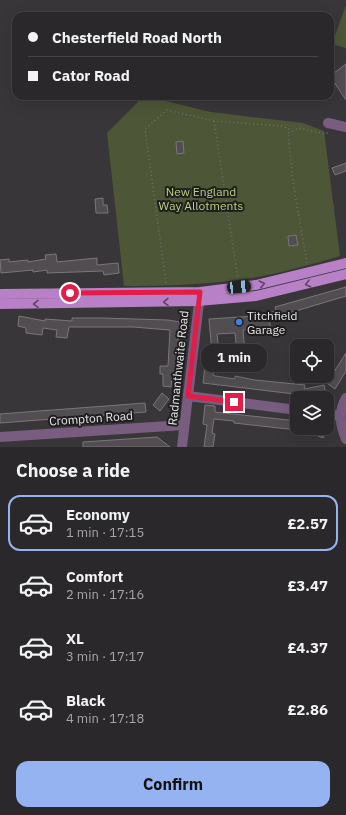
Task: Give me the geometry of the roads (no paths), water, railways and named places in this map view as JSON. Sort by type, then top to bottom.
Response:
[{"type":"main road","points":[[0,304],[58,298],[168,292],[199,297],[239,287],[256,285],[309,273],[346,263]]},
{"type":"main road","points":[[0,294],[58,298],[256,296],[346,274]]},
{"type":"street","points":[[331,123],[346,126]]},
{"type":"street","name":"Radmanthwaite Road","points":[[182,447],[199,297]]},
{"type":"street","points":[[188,396],[290,409]]},
{"type":"street","points":[[346,398],[340,416],[342,429],[346,439]]},
{"type":"street","points":[[334,415],[340,416]]},
{"type":"street","name":"Crompton Road","points":[[0,437],[184,425]]},
{"type":"place","name":"Titchfield Garage","points":[[239,322]]},
{"type":"park label","name":"New England Way Allotments","points":[[201,198]]}]
